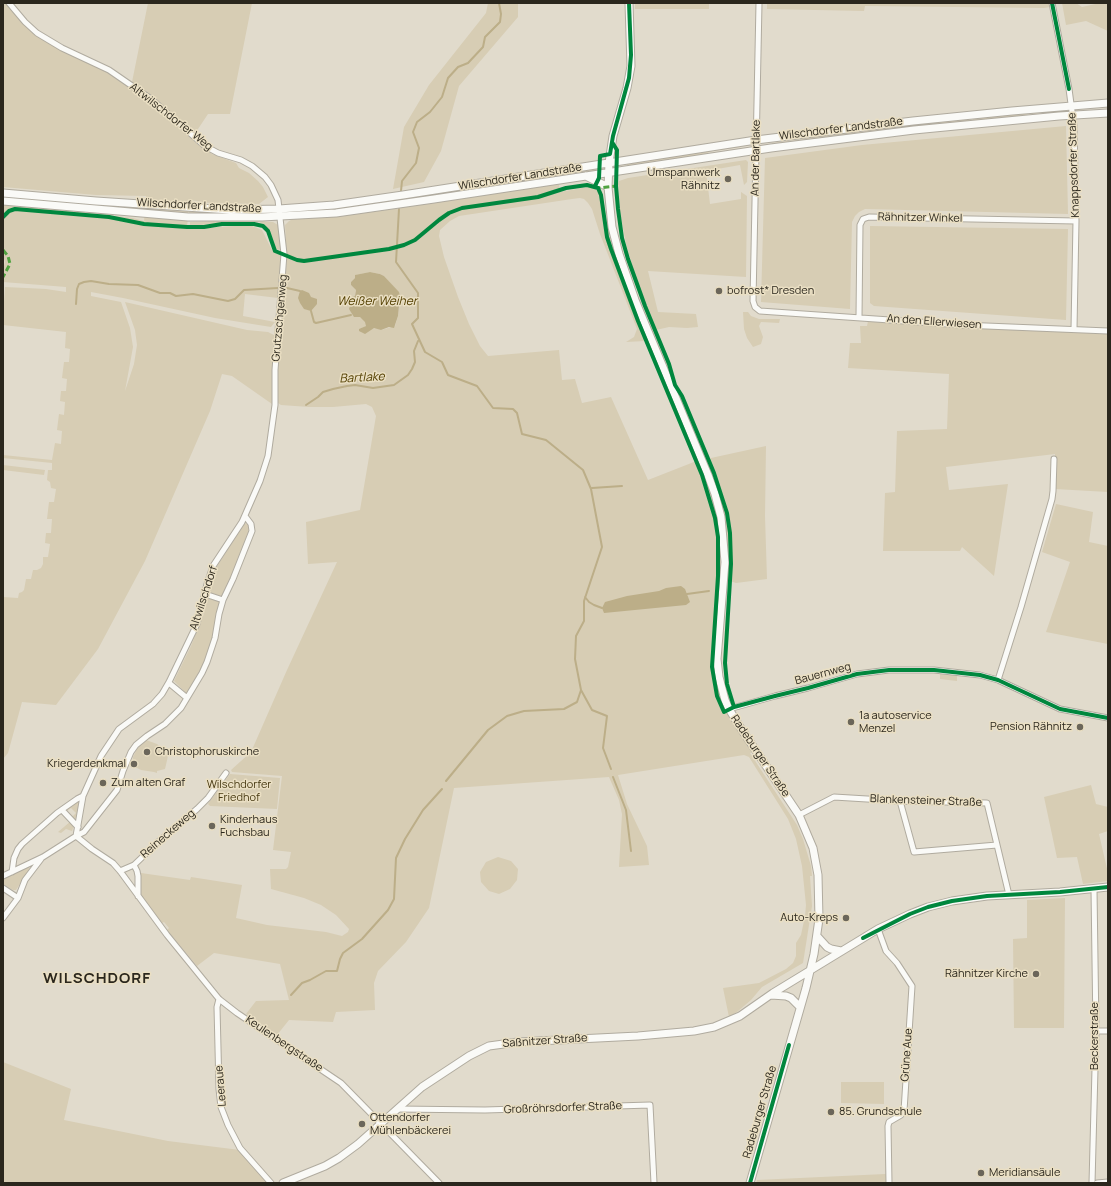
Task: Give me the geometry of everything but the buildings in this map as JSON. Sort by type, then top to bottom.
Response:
[{"type":"main road","name":"Radeburger Straße","points":[[629,3],[631,66],[627,88],[613,136],[609,163],[608,187],[612,227],[635,300],[708,474],[721,517],[725,562],[718,659],[719,677],[725,700],[729,709],[799,815],[809,837],[818,870],[820,905],[817,936],[810,970],[750,1183]]},
{"type":"main road","name":"Wilschdorfer Landstraße","points":[[3,193],[96,201],[280,213],[756,140],[913,121],[1108,103]]},
{"type":"main road","name":"Wilschdorfer Landstraße","points":[[3,201],[188,217],[280,213],[336,213],[756,150],[914,130],[1108,113]]},
{"type":"main road","points":[[585,176],[608,187]]},
{"type":"main road","name":"Saßnitzer Straße","points":[[283,1183],[325,1166],[339,1158],[358,1144],[422,1087],[469,1056],[489,1046],[518,1042],[638,1036],[703,1029],[731,1021],[841,951],[878,929],[910,914],[939,904],[975,897],[1108,887]]},
{"type":"main road","points":[[817,936],[827,947],[841,951]]},
{"type":"main road","points":[[770,995],[786,996],[791,998],[800,1008]]},
{"type":"street","name":"Altwilschdorfer Weg","points":[[9,3],[25,22],[37,33],[62,48],[109,70],[129,83],[175,118],[205,146],[218,153],[240,160],[252,166],[265,177],[270,185],[278,200],[280,213]]},
{"type":"street","name":"An der Bartlake","points":[[759,3],[753,301],[755,308],[760,311]]},
{"type":"street","name":"Knappsdorfer Straße","points":[[1052,3],[1073,115],[1076,222],[1074,329]]},
{"type":"street","name":"Grutzschgenweg","points":[[275,400],[275,370],[285,260],[280,213]]},
{"type":"street","name":"Rähnitzer Winkel","points":[[859,317],[860,225],[863,219],[869,217],[1076,222]]},
{"type":"street","name":"An den Ellerwiesen","points":[[760,311],[962,325],[1108,331]]},
{"type":"street","name":"Altwilschdorf","points":[[76,836],[83,796],[100,760],[116,732],[128,721],[153,704],[162,694],[176,670],[198,624],[213,566],[233,537],[245,516],[260,481],[268,456],[275,400]]},
{"type":"street","points":[[998,680],[1052,499],[1054,459]]},
{"type":"street","points":[[3,876],[43,857],[84,832],[117,790],[131,752],[136,745],[165,724],[181,708],[207,662],[215,638],[223,600],[252,531],[251,524],[245,516]]},
{"type":"street","points":[[205,594],[223,600]]},
{"type":"street","name":"Bauernweg","points":[[729,709],[857,674],[889,670],[934,670],[980,675],[998,680],[1060,709],[1108,718]]},
{"type":"street","points":[[169,683],[187,698]]},
{"type":"street","name":"Reineckeweg","points":[[120,871],[134,865],[156,843],[204,802],[226,773]]},
{"type":"street","points":[[12,872],[14,858],[18,849],[38,829],[83,796]]},
{"type":"street","name":"Blankensteiner Straße","points":[[799,815],[834,797],[987,803],[1009,894]]},
{"type":"street","points":[[900,800],[914,852],[997,845]]},
{"type":"street","points":[[62,810],[78,827]]},
{"type":"street","name":"Keulenbergstraße","points":[[76,836],[92,850],[113,863],[167,935],[219,999],[237,1013],[341,1083],[439,1183]]},
{"type":"street","points":[[3,918],[18,898],[25,880],[43,857]]},
{"type":"street","points":[[134,865],[138,876],[138,896]]},
{"type":"street","points":[[3,888],[18,898]]},
{"type":"street","name":"Beckerstraße","points":[[1092,1183],[1096,1031],[1094,889]]},
{"type":"street","name":"Grüne Aue","points":[[878,929],[886,951],[897,963],[912,986],[904,1111],[901,1115],[889,1122],[888,1126],[889,1183]]},
{"type":"street","name":"Leeraue","points":[[219,999],[217,1007],[219,1089],[221,1107],[228,1125],[240,1148],[271,1183]]},
{"type":"street","points":[[1096,1031],[1108,1031]]},
{"type":"street","name":"Großröhrsdorfer Straße","points":[[397,1109],[485,1110],[650,1105],[654,1183]]},
{"type":"street","points":[[1097,1183],[1108,1182]]},
{"type":"green space","points":[[3,3],[5,3],[16,16],[42,39],[59,49],[108,72],[164,111],[196,143],[212,154],[236,163],[239,168],[249,173],[258,181],[268,197],[259,204],[210,203],[189,200],[187,229],[250,225],[262,230],[272,250],[280,255],[281,262],[278,298],[245,294],[243,316],[275,322],[271,327],[215,318],[91,292],[91,296],[121,302],[130,328],[133,347],[125,391],[134,364],[137,345],[135,330],[125,302],[247,330],[268,332],[274,335],[273,403],[272,404],[232,376],[222,374],[210,411],[145,561],[98,649],[56,705],[22,702],[8,753],[3,759],[3,597],[18,598],[19,593],[24,590],[26,579],[31,579],[33,570],[41,568],[43,564],[43,557],[48,557],[50,544],[45,543],[46,533],[51,533],[52,519],[47,519],[49,502],[54,502],[56,489],[51,488],[50,482],[47,480],[48,470],[52,470],[52,463],[3,458],[3,455],[52,460],[55,443],[61,444],[62,431],[57,430],[59,414],[64,415],[65,402],[60,401],[61,391],[66,391],[67,379],[62,378],[64,362],[69,362],[70,349],[65,348],[66,332],[3,325],[3,302],[5,287],[46,289],[66,292],[66,287],[3,282],[3,269],[5,262],[3,255],[3,206],[7,204],[133,218],[144,221],[145,211],[4,198],[4,196],[145,207],[146,196],[96,195],[3,187]]},
{"type":"green space","points":[[148,3],[252,3],[230,114],[208,114],[196,132],[132,82]]},
{"type":"green space","points":[[488,3],[518,3],[518,17],[459,86],[441,151],[424,182],[393,189],[404,127],[429,85],[486,13]]},
{"type":"green space","points":[[635,3],[709,3],[709,9],[635,9]]},
{"type":"green space","points":[[767,3],[1055,3],[1056,6],[1044,8],[865,6],[864,11],[767,9]]},
{"type":"green space","points":[[1062,3],[1076,3],[1082,7],[1100,3],[1108,3],[1108,31],[1086,21],[1066,25]]},
{"type":"green space","points":[[1058,110],[1058,112],[973,121],[973,118]]},
{"type":"green space","points":[[969,119],[969,121],[865,133],[864,130]]},
{"type":"green space","points":[[1066,126],[1068,214],[865,209],[855,216],[852,222],[850,309],[761,302],[765,158],[862,145]]},
{"type":"green space","points":[[861,130],[861,133],[772,145],[772,143],[804,139],[814,135]]},
{"type":"green space","points":[[741,145],[741,147],[712,151],[704,154],[627,166],[627,164],[679,156],[685,153]]},
{"type":"green space","points":[[746,160],[748,162],[747,182],[744,185],[740,165],[706,171],[710,204],[741,199],[741,192],[747,196],[746,277],[648,271],[658,312],[696,314],[698,327],[669,327],[656,330],[636,279],[626,244],[620,212],[619,181],[628,178]]},
{"type":"green space","points":[[597,168],[597,171],[402,201],[402,199]]},
{"type":"green space","points":[[559,185],[560,192],[588,187],[596,189],[600,193],[602,191],[612,245],[648,339],[645,341],[626,342],[634,337],[637,329],[600,234],[592,209],[584,199],[572,199],[459,216],[450,221],[440,230],[439,236],[444,257],[469,324],[480,346],[488,356],[559,350],[562,380],[575,379],[582,403],[611,397],[648,480],[699,460],[713,499],[720,532],[721,574],[715,668],[718,691],[726,712],[753,752],[750,753],[797,825],[803,839],[811,866],[812,876],[810,876],[812,906],[803,963],[762,987],[751,1000],[729,1017],[723,988],[759,983],[786,969],[793,963],[796,956],[796,943],[801,935],[806,905],[802,866],[796,839],[788,819],[749,757],[744,755],[618,775],[627,804],[647,846],[649,865],[619,867],[622,814],[619,800],[609,777],[454,788],[429,908],[406,942],[378,971],[374,983],[375,1010],[336,1012],[333,1022],[289,1020],[277,1035],[246,1014],[256,1001],[289,1000],[280,964],[214,953],[197,966],[167,930],[169,928],[164,922],[162,923],[141,896],[141,873],[190,880],[191,877],[242,885],[236,918],[267,925],[326,932],[342,936],[348,932],[349,929],[336,915],[321,905],[304,898],[271,889],[270,869],[286,869],[288,867],[291,852],[273,850],[282,776],[232,772],[231,770],[251,752],[337,562],[308,564],[306,522],[360,510],[376,416],[372,407],[366,404],[333,407],[309,407],[281,405],[278,403],[278,370],[287,259],[285,225],[293,219],[331,217],[394,209],[539,186]],"holes":[[[370,272],[384,276],[400,296],[398,316],[395,326],[381,330],[377,328],[360,329],[366,326],[366,322],[349,307],[350,298],[355,296],[356,290],[351,285],[351,282],[356,275]]]},
{"type":"green space","points":[[399,199],[398,201],[335,210],[288,212]]},
{"type":"green space","points":[[190,210],[261,214],[204,214],[189,213]]},
{"type":"green space","points":[[237,220],[273,222],[278,225],[281,250],[276,249],[271,235],[265,225],[259,222],[190,226],[190,222]]},
{"type":"green space","points":[[870,226],[1068,229],[1066,320],[874,306],[870,303]]},
{"type":"green space","points":[[743,312],[748,312],[751,316],[759,319],[780,319],[779,323],[761,322],[759,326],[763,337],[761,344],[753,347],[747,338],[744,329]]},
{"type":"green space","points":[[868,321],[1108,334],[1108,492],[1055,489],[1055,454],[946,467],[949,490],[1008,484],[994,576],[962,547],[960,551],[883,551],[885,493],[895,492],[897,431],[947,429],[949,374],[848,368],[850,343],[861,343],[860,326],[867,326]]},
{"type":"green space","points":[[766,446],[765,516],[767,579],[736,583],[727,580],[728,559],[725,527],[718,493],[707,463],[711,458]]},
{"type":"green space","points":[[3,465],[45,470],[44,475],[3,470]]},
{"type":"green space","points":[[1056,504],[1093,512],[1089,542],[1108,546],[1108,644],[1046,632],[1070,562],[1042,552]]},
{"type":"green space","points":[[245,523],[249,526],[248,533],[234,571],[222,596],[208,593],[214,571]]},
{"type":"green space","points":[[207,597],[220,600],[214,636],[210,651],[187,694],[174,681],[191,646],[204,613]]},
{"type":"green space","points":[[940,674],[957,675],[957,681],[940,679]]},
{"type":"green space","points":[[146,740],[157,744],[168,756],[165,769],[157,771],[157,773],[141,770],[133,766],[133,757],[136,751],[141,743]]},
{"type":"green space","name":"Wilschdorfer Friedhof","points":[[230,774],[280,778],[277,809],[210,806],[208,804]]},
{"type":"green space","points":[[1091,785],[1096,804],[1108,807],[1108,831],[1099,834],[1108,873],[1108,881],[1083,884],[1077,857],[1057,858],[1044,797]]},
{"type":"green space","points":[[79,801],[75,820],[72,817],[76,813],[71,808],[67,811],[66,810]]},
{"type":"green space","points":[[71,821],[74,826],[72,831],[66,829],[61,833],[58,832]]},
{"type":"green space","points":[[498,857],[511,861],[518,869],[517,880],[510,889],[499,894],[489,891],[481,882],[480,872],[486,862]]},
{"type":"green space","points":[[29,867],[30,868],[16,890],[13,890],[3,884],[3,878]]},
{"type":"green space","points":[[1065,898],[1064,1028],[1014,1028],[1013,939],[1027,938],[1027,900]]},
{"type":"green space","points":[[3,1062],[71,1089],[64,1120],[168,1141],[240,1150],[267,1183],[3,1183]]},
{"type":"green space","points":[[841,1082],[884,1082],[884,1104],[841,1103]]},
{"type":"green space","points":[[887,1175],[887,1183],[756,1183],[757,1180]]},
{"type":"water","name":"Weißer Weiher","points":[[370,272],[384,276],[399,292],[400,296],[398,316],[394,328],[389,327],[381,330],[374,328],[365,334],[359,331],[359,329],[366,326],[365,322],[360,317],[354,317],[349,309],[350,298],[355,296],[356,290],[351,285],[351,282],[355,278],[355,275]]},
{"type":"water","points":[[302,290],[309,293],[311,297],[317,299],[317,304],[311,311],[304,309],[300,303],[298,298],[300,291]]},
{"type":"water","points":[[681,586],[685,589],[690,602],[686,605],[604,613],[602,608],[605,602],[627,596]]},
{"type":"waterway","name":"Bartlake","points":[[401,191],[402,181],[416,163],[419,148],[413,132],[417,122],[430,112],[442,97],[448,78],[458,67],[468,63],[483,47],[485,37],[500,22],[501,14],[499,3]]},
{"type":"waterway","points":[[399,209],[396,262],[418,293],[418,318],[412,324],[425,352],[442,362],[448,375],[477,386],[493,408],[513,409],[517,413],[522,434],[546,440],[583,470],[591,489],[602,547],[584,601],[584,621],[576,636],[575,659],[581,690],[577,702],[564,709],[524,711],[507,716],[488,730],[446,781]]},
{"type":"waterway","points":[[76,304],[77,289],[79,284],[91,281],[109,284],[138,285],[160,293],[170,293],[176,296],[193,294],[228,301],[235,299],[244,290],[278,288]]},
{"type":"waterway","points":[[287,288],[300,291]]},
{"type":"waterway","points":[[311,311],[314,322],[316,323],[351,315]]},
{"type":"waterway","name":"Bartlake","points":[[306,405],[323,392],[333,389],[355,385],[373,388],[394,385],[408,375],[412,369],[415,362],[414,351],[418,341]]},
{"type":"waterway","points":[[592,488],[622,486]]},
{"type":"waterway","points":[[687,594],[709,591]]},
{"type":"waterway","points":[[585,597],[589,602],[602,608]]},
{"type":"waterway","points":[[581,690],[592,710],[607,716],[603,748],[611,769]]},
{"type":"waterway","points":[[613,777],[626,810],[631,851]]},
{"type":"waterway","points":[[291,995],[302,983],[326,971],[337,971],[343,953],[362,939],[388,910],[394,899],[396,858],[405,839],[423,810],[442,789]]},
{"type":"marked path","points":[[595,186],[598,188],[616,186]]},
{"type":"marked path","points":[[3,250],[8,256],[10,264],[3,277]]},
{"type":"cycle path","points":[[595,186],[599,178],[600,156],[610,154],[613,136],[629,78],[631,55],[629,3]]},
{"type":"cycle path","points":[[1052,3],[1069,89]]},
{"type":"cycle path","points":[[612,142],[617,150],[616,186],[618,209],[622,238],[628,259],[645,306],[669,364],[675,385],[682,396],[714,473],[727,513],[730,533],[731,564],[725,663],[727,684],[734,707]]},
{"type":"cycle path","points":[[3,217],[9,211],[15,209],[109,217],[144,224],[187,227],[204,227],[222,224],[254,224],[263,226],[268,231],[275,251],[297,260],[304,261],[389,249],[404,245],[415,240],[449,213],[462,208],[538,197],[566,188],[587,185],[598,188]]},
{"type":"cycle path","points":[[598,188],[601,195],[607,237],[611,249],[638,321],[702,475],[715,518],[718,537],[718,576],[712,667],[717,696],[724,712],[734,707],[857,674],[889,670],[934,670],[980,675],[998,680],[1060,709],[1108,718]]},
{"type":"cycle path","points":[[863,938],[910,914],[928,907],[952,901],[987,896],[1060,892],[1108,887]]},
{"type":"cycle path","points":[[750,1183],[789,1045]]},
{"type":"place","name":"Umspannwerk Rähnitz","points":[[728,179]]},
{"type":"place","name":"bofrost* Dresden","points":[[719,291]]},
{"type":"place","name":"1a autoservice Menzel","points":[[851,722]]},
{"type":"place","name":"Pension Rähnitz","points":[[1080,727]]},
{"type":"place","name":"Christophoruskirche","points":[[147,752]]},
{"type":"place","name":"Kriegerdenkmal","points":[[134,764]]},
{"type":"place","name":"Zum alten Graf","points":[[103,783]]},
{"type":"place","name":"Kinderhaus Fuchsbau","points":[[212,826]]},
{"type":"place","name":"Auto-Kreps","points":[[846,918]]},
{"type":"place","name":"Rähnitzer Kirche","points":[[1036,974]]},
{"type":"place","name":"85. Grundschule","points":[[831,1112]]},
{"type":"place","name":"Ottendorfer Mühlenbäckerei","points":[[362,1124]]},
{"type":"place","name":"Meridiansäule","points":[[981,1173]]},
{"type":"district","name":"WILSCHDORF","points":[[97,979]]}]
